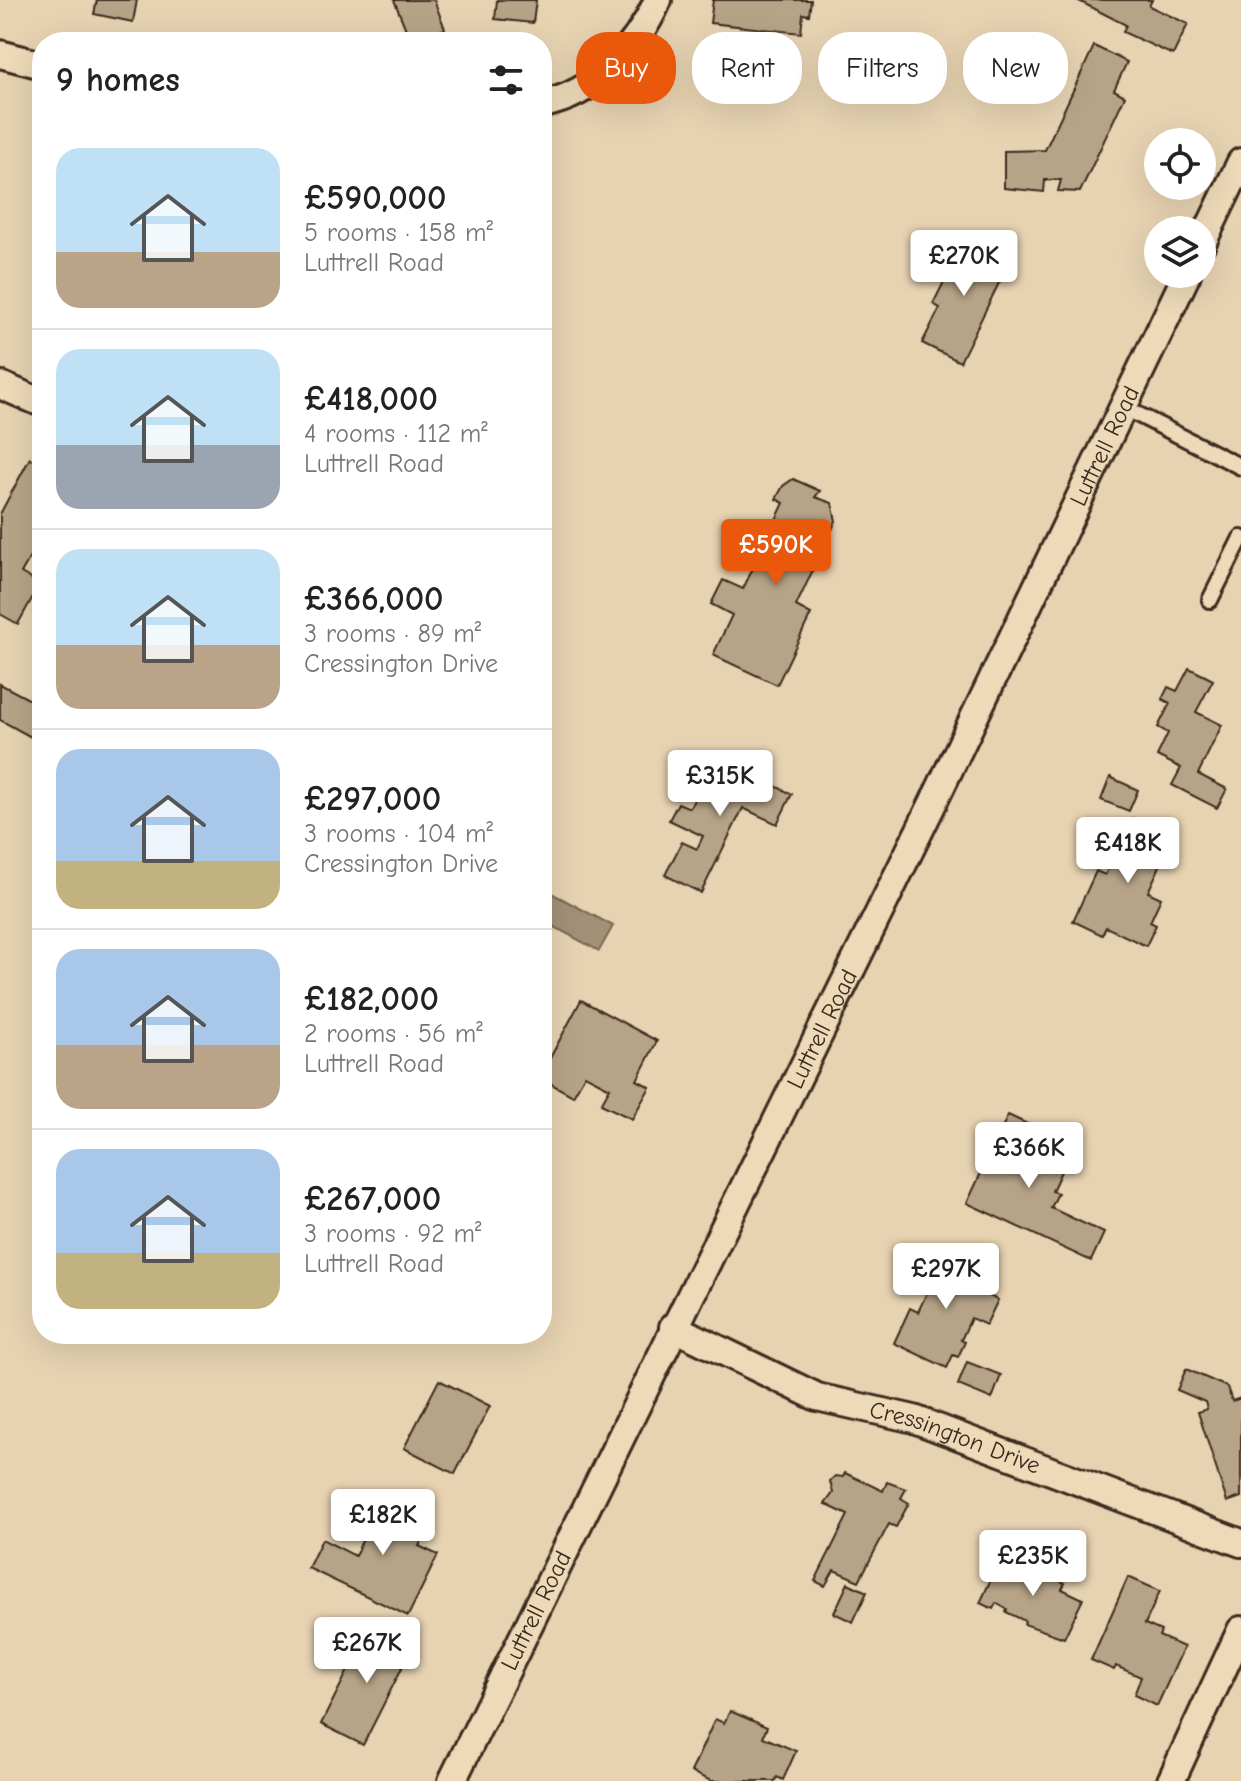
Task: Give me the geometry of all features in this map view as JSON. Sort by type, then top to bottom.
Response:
[{"type":"street","points":[[552,103],[585,86],[621,59],[647,24],[658,0]]},
{"type":"street","points":[[0,54],[32,62]]},
{"type":"street","points":[[1215,216],[1241,162]]},
{"type":"street","name":"Luttrell Road","points":[[452,1781],[934,801],[1180,288]]},
{"type":"street","points":[[0,385],[32,399]]},
{"type":"street","name":"Cressington Drive","points":[[673,1327],[817,1397],[914,1419],[1241,1543]]},
{"type":"street","points":[[1171,1781],[1241,1630]]},
{"type":"lane","points":[[1123,407],[1241,467]]},
{"type":"lane","points":[[1210,600],[1241,538]]},
{"type":"shaded area","points":[[552,893],[613,926],[599,951],[552,926]]},
{"type":"building","points":[[97,0],[137,0],[133,22],[94,14]]},
{"type":"building","points":[[394,0],[434,0],[445,29],[407,32]]},
{"type":"building","points":[[497,0],[536,0],[533,23],[495,19]]},
{"type":"building","points":[[713,0],[811,0],[809,15],[803,14],[801,32],[710,23]]},
{"type":"building","points":[[1077,0],[1152,0],[1149,6],[1188,24],[1173,55],[1123,32],[1126,25]]},
{"type":"building","points":[[1094,46],[1127,62],[1114,90],[1125,96],[1080,192],[1058,191],[1061,180],[1045,180],[1044,192],[1004,188],[1004,151],[1045,150]]},
{"type":"building","points":[[968,233],[1000,249],[991,268],[1003,275],[960,362],[922,343],[940,308],[933,304]]},
{"type":"building","points":[[30,458],[32,554],[21,573],[32,579],[32,599],[18,624],[0,614],[0,514]]},
{"type":"building","points":[[793,479],[820,491],[815,497],[832,503],[836,521],[796,606],[811,614],[777,685],[713,655],[732,615],[711,604],[723,580],[743,589],[784,503],[776,499],[783,486]]},
{"type":"building","points":[[1189,668],[1213,680],[1196,712],[1222,725],[1198,774],[1227,789],[1217,808],[1172,785],[1181,768],[1157,756],[1168,733],[1158,727],[1170,703],[1162,699],[1168,687],[1177,691]]},
{"type":"building","points":[[0,684],[32,701],[32,738],[0,720]]},
{"type":"building","points":[[715,757],[792,794],[777,824],[743,808],[701,893],[665,875],[682,842],[697,849],[703,836],[669,820],[678,803],[690,808]]},
{"type":"building","points":[[1110,777],[1138,790],[1129,811],[1101,800]]},
{"type":"building","points":[[1132,818],[1152,827],[1155,821],[1176,831],[1148,892],[1161,898],[1150,922],[1156,925],[1146,946],[1106,927],[1102,935],[1073,921],[1096,871],[1105,875]]},
{"type":"building","points":[[581,1000],[657,1041],[637,1080],[650,1087],[632,1119],[601,1104],[610,1088],[585,1075],[573,1096],[552,1084],[552,1054]]},
{"type":"building","points":[[1008,1115],[1053,1136],[1042,1160],[1062,1169],[1052,1191],[1058,1193],[1051,1208],[1104,1233],[1091,1261],[967,1203]]},
{"type":"building","points":[[950,1243],[976,1255],[963,1284],[998,1300],[986,1325],[971,1318],[961,1340],[965,1342],[958,1357],[953,1355],[947,1368],[894,1343],[910,1308],[918,1312]]},
{"type":"building","points":[[967,1362],[1001,1375],[992,1399],[958,1385]]},
{"type":"building","points":[[1186,1369],[1227,1387],[1232,1401],[1241,1398],[1241,1497],[1227,1502],[1198,1412],[1207,1409],[1205,1402],[1177,1390]]},
{"type":"building","points":[[439,1380],[490,1406],[455,1474],[404,1448]]},
{"type":"building","points":[[845,1473],[883,1491],[887,1482],[906,1489],[901,1498],[909,1503],[896,1527],[889,1524],[859,1581],[834,1570],[825,1586],[815,1581],[848,1515],[825,1504],[833,1493],[830,1481],[835,1476],[843,1477]]},
{"type":"building","points":[[385,1492],[426,1512],[419,1527],[427,1530],[419,1546],[438,1555],[408,1616],[308,1568],[322,1539],[355,1556]]},
{"type":"building","points":[[999,1562],[1024,1573],[1029,1562],[1061,1576],[1058,1580],[1065,1583],[1062,1589],[1083,1599],[1064,1638],[1024,1624],[1025,1621],[996,1603],[993,1609],[980,1603]]},
{"type":"building","points":[[1128,1577],[1160,1591],[1145,1624],[1161,1631],[1159,1636],[1184,1647],[1157,1706],[1134,1695],[1141,1677],[1091,1660]]},
{"type":"building","points":[[848,1583],[867,1592],[853,1622],[834,1613]]},
{"type":"building","points":[[371,1625],[413,1646],[363,1745],[321,1724]]},
{"type":"building","points":[[730,1711],[767,1727],[763,1737],[796,1751],[783,1780],[777,1777],[775,1781],[711,1781],[691,1772],[715,1719],[724,1723]]}]
